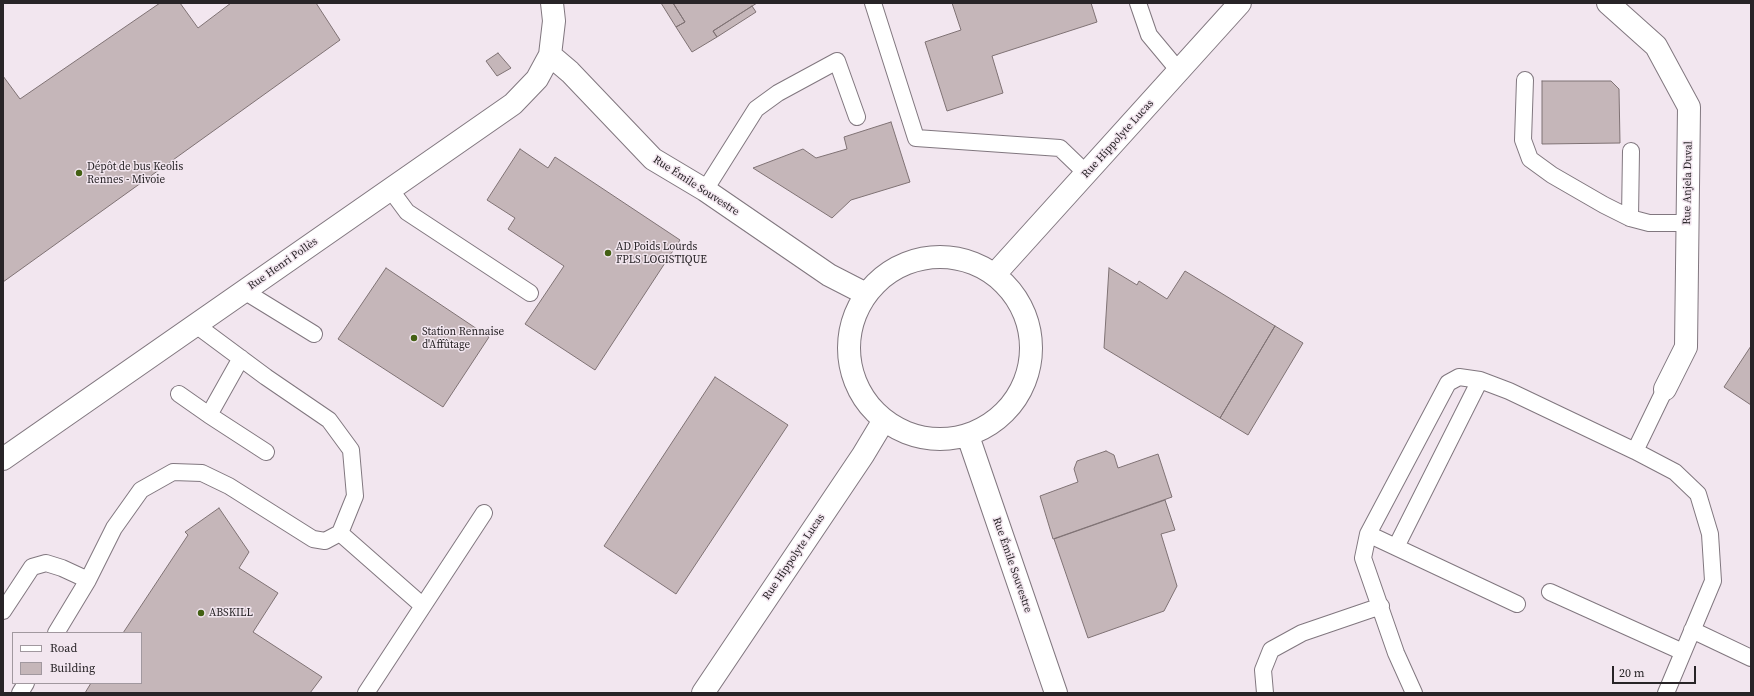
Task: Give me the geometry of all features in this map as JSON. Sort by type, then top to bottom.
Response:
[{"type":"street","points":[[550,55],[554,21],[552,3]]},
{"type":"street","name":"Rue Hippolyte Lucas","points":[[995,274],[1240,3]]},
{"type":"street","name":"Rue Anjela Duval","points":[[1608,3],[1656,46],[1689,107],[1686,347],[1665,389]]},
{"type":"street","name":"Rue Henri Pollès","points":[[3,459],[513,104],[537,79],[550,55]]},
{"type":"street","name":"Rue Émile Souvestre","points":[[550,55],[570,72],[653,159],[704,190],[829,275],[866,294]]},
{"type":"street","points":[[927,257],[963,259],[995,274],[1018,299],[1030,330],[1031,363],[1020,395],[998,420],[968,436],[935,440],[903,433],[884,420],[857,387],[848,355],[852,323],[866,294],[893,270],[927,257]]},
{"type":"street","name":"Rue Hippolyte Lucas","points":[[703,693],[863,455],[884,420]]},
{"type":"street","name":"Rue Émile Souvestre","points":[[968,436],[1056,693]]},
{"type":"lane","points":[[873,3],[916,138],[1060,148],[1086,174]]},
{"type":"lane","points":[[1138,3],[1150,35],[1179,71]]},
{"type":"lane","points":[[704,190],[756,109],[778,93],[837,61],[857,117]]},
{"type":"lane","points":[[1525,80],[1523,140],[1530,160],[1597,201],[1630,218],[1649,222],[1688,223]]},
{"type":"lane","points":[[1630,218],[1631,152]]},
{"type":"lane","points":[[390,189],[407,212],[530,293]]},
{"type":"lane","points":[[244,291],[314,334]]},
{"type":"lane","points":[[57,632],[88,580],[114,528],[141,490],[173,472],[202,473],[229,486],[312,539],[325,541],[340,533],[355,496],[351,450],[328,420],[196,324]]},
{"type":"lane","points":[[209,415],[241,358]]},
{"type":"lane","points":[[1414,693],[1396,653],[1381,606],[1363,558],[1368,534],[1448,383],[1459,377],[1480,380],[1509,391],[1636,451],[1675,472],[1698,494],[1710,534],[1713,581],[1666,693]]},
{"type":"lane","points":[[1396,547],[1480,380]]},
{"type":"lane","points":[[1636,451],[1665,389]]},
{"type":"lane","points":[[178,394],[266,452]]},
{"type":"lane","points":[[366,693],[484,513]]},
{"type":"lane","points":[[340,533],[423,606]]},
{"type":"lane","points":[[1368,534],[1517,604]]},
{"type":"lane","points":[[3,611],[32,567],[46,563],[62,568],[88,580]]},
{"type":"lane","points":[[1550,592],[1683,652]]},
{"type":"lane","points":[[1265,693],[1263,670],[1271,650],[1302,633],[1381,606]]},
{"type":"lane","points":[[1692,630],[1751,658]]},
{"type":"lane","points":[[20,693],[25,684]]},
{"type":"building","name":"Dépôt de bus Keolis Rennes - Mivoie","points":[[160,3],[180,3],[198,28],[231,3],[316,3],[340,40],[3,282],[3,76],[20,99]]},
{"type":"building","points":[[661,3],[673,3],[685,22],[676,27]]},
{"type":"building","points":[[673,3],[757,3],[713,31],[717,37],[692,52],[676,27],[685,22]]},
{"type":"building","points":[[952,3],[1091,3],[1097,22],[992,56],[1003,93],[947,111],[925,42],[961,30]]},
{"type":"building","points":[[752,6],[756,12],[717,37],[713,31]]},
{"type":"building","points":[[498,53],[511,68],[497,76],[486,61]]},
{"type":"building","points":[[1542,81],[1611,81],[1619,89],[1620,143],[1542,144]]},
{"type":"building","points":[[891,122],[910,182],[851,200],[832,218],[753,168],[803,149],[816,158],[847,149],[844,137]]},
{"type":"building","name":"AD Poids Lourds FPLS LOGISTIQUE","points":[[520,149],[548,168],[555,157],[680,240],[595,370],[525,324],[564,266],[508,229],[515,218],[487,200]]},
{"type":"building","name":"Station Rennaise d'Affûtage","points":[[386,268],[489,337],[443,407],[338,339]]},
{"type":"building","points":[[1109,268],[1137,285],[1139,281],[1167,299],[1185,271],[1275,326],[1220,418],[1104,348]]},
{"type":"building","points":[[1275,326],[1303,343],[1248,435],[1220,418]]},
{"type":"building","points":[[1751,346],[1751,405],[1724,387]]},
{"type":"building","points":[[715,377],[788,425],[676,594],[604,546]]},
{"type":"building","points":[[1106,451],[1114,455],[1118,468],[1158,454],[1172,497],[1053,539],[1040,496],[1078,482],[1074,469],[1077,461]]},
{"type":"building","points":[[1165,500],[1175,530],[1161,534],[1177,586],[1164,611],[1088,638],[1054,539]]},
{"type":"building","name":"ABSKILL","points":[[219,508],[249,552],[239,568],[278,593],[253,632],[322,677],[310,693],[85,693],[90,684],[142,684],[142,632],[124,632],[188,535],[185,532]]},
{"type":"place","name":"Dépôt de bus Keolis Rennes - Mivoie","points":[[79,173]]},
{"type":"place","name":"AD Poids Lourds FPLS LOGISTIQUE","points":[[608,253]]},
{"type":"place","name":"Station Rennaise d'Affûtage","points":[[414,338]]},
{"type":"place","name":"ABSKILL","points":[[201,613]]}]
